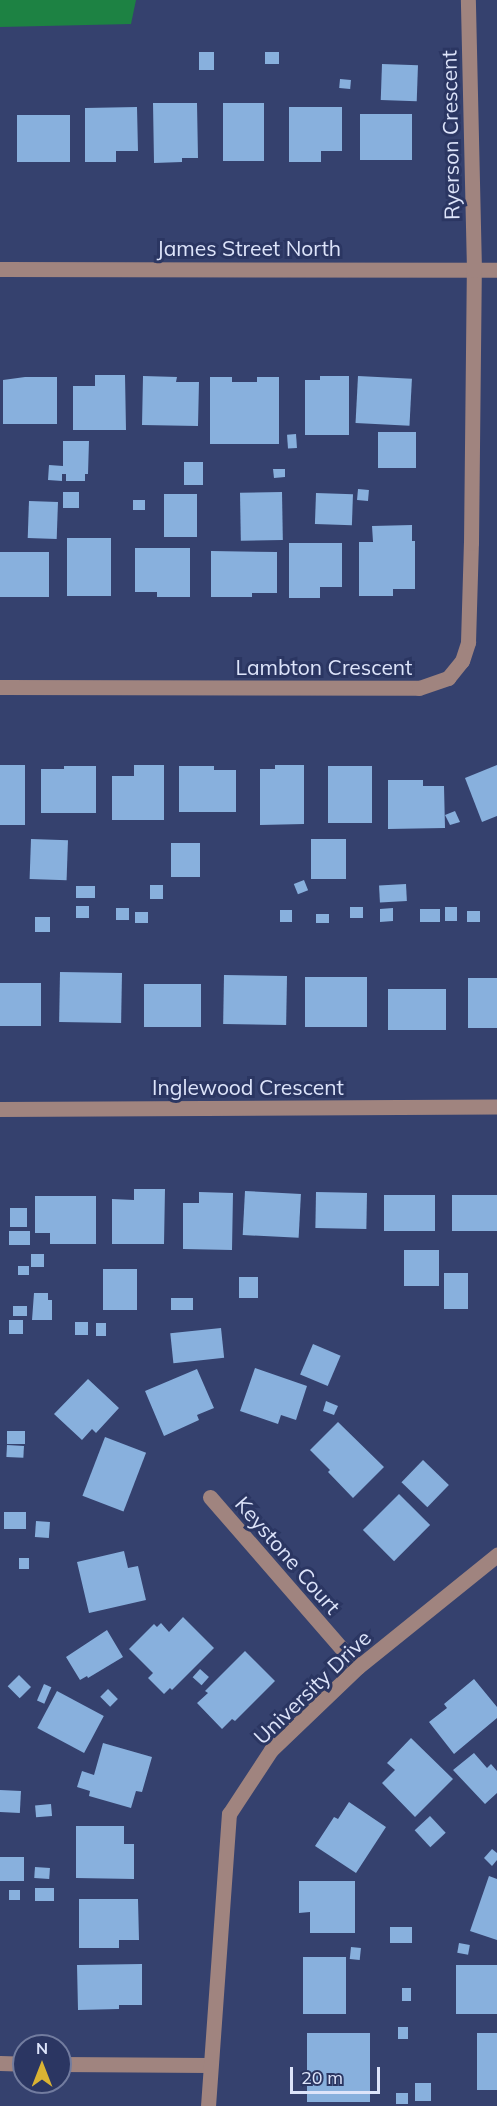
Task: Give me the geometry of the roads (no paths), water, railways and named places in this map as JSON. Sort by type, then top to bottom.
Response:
[{"type":"street","name":"Ryerson Crescent","points":[[468,0],[474,270]]},
{"type":"street","name":"James Street North","points":[[0,269],[497,270]]},
{"type":"street","name":"Lambton Crescent","points":[[0,687],[419,688],[448,678],[462,661],[468,642],[474,270]]},
{"type":"street","name":"Inglewood Crescent","points":[[0,1109],[497,1106]]},
{"type":"street","name":"Keystone Court","points":[[210,1497],[358,1667]]},
{"type":"street","name":"University Drive","points":[[208,2106],[209,2065],[229,1814],[272,1750],[358,1667],[497,1555]]},
{"type":"street","points":[[72,2064],[209,2065]]}]
